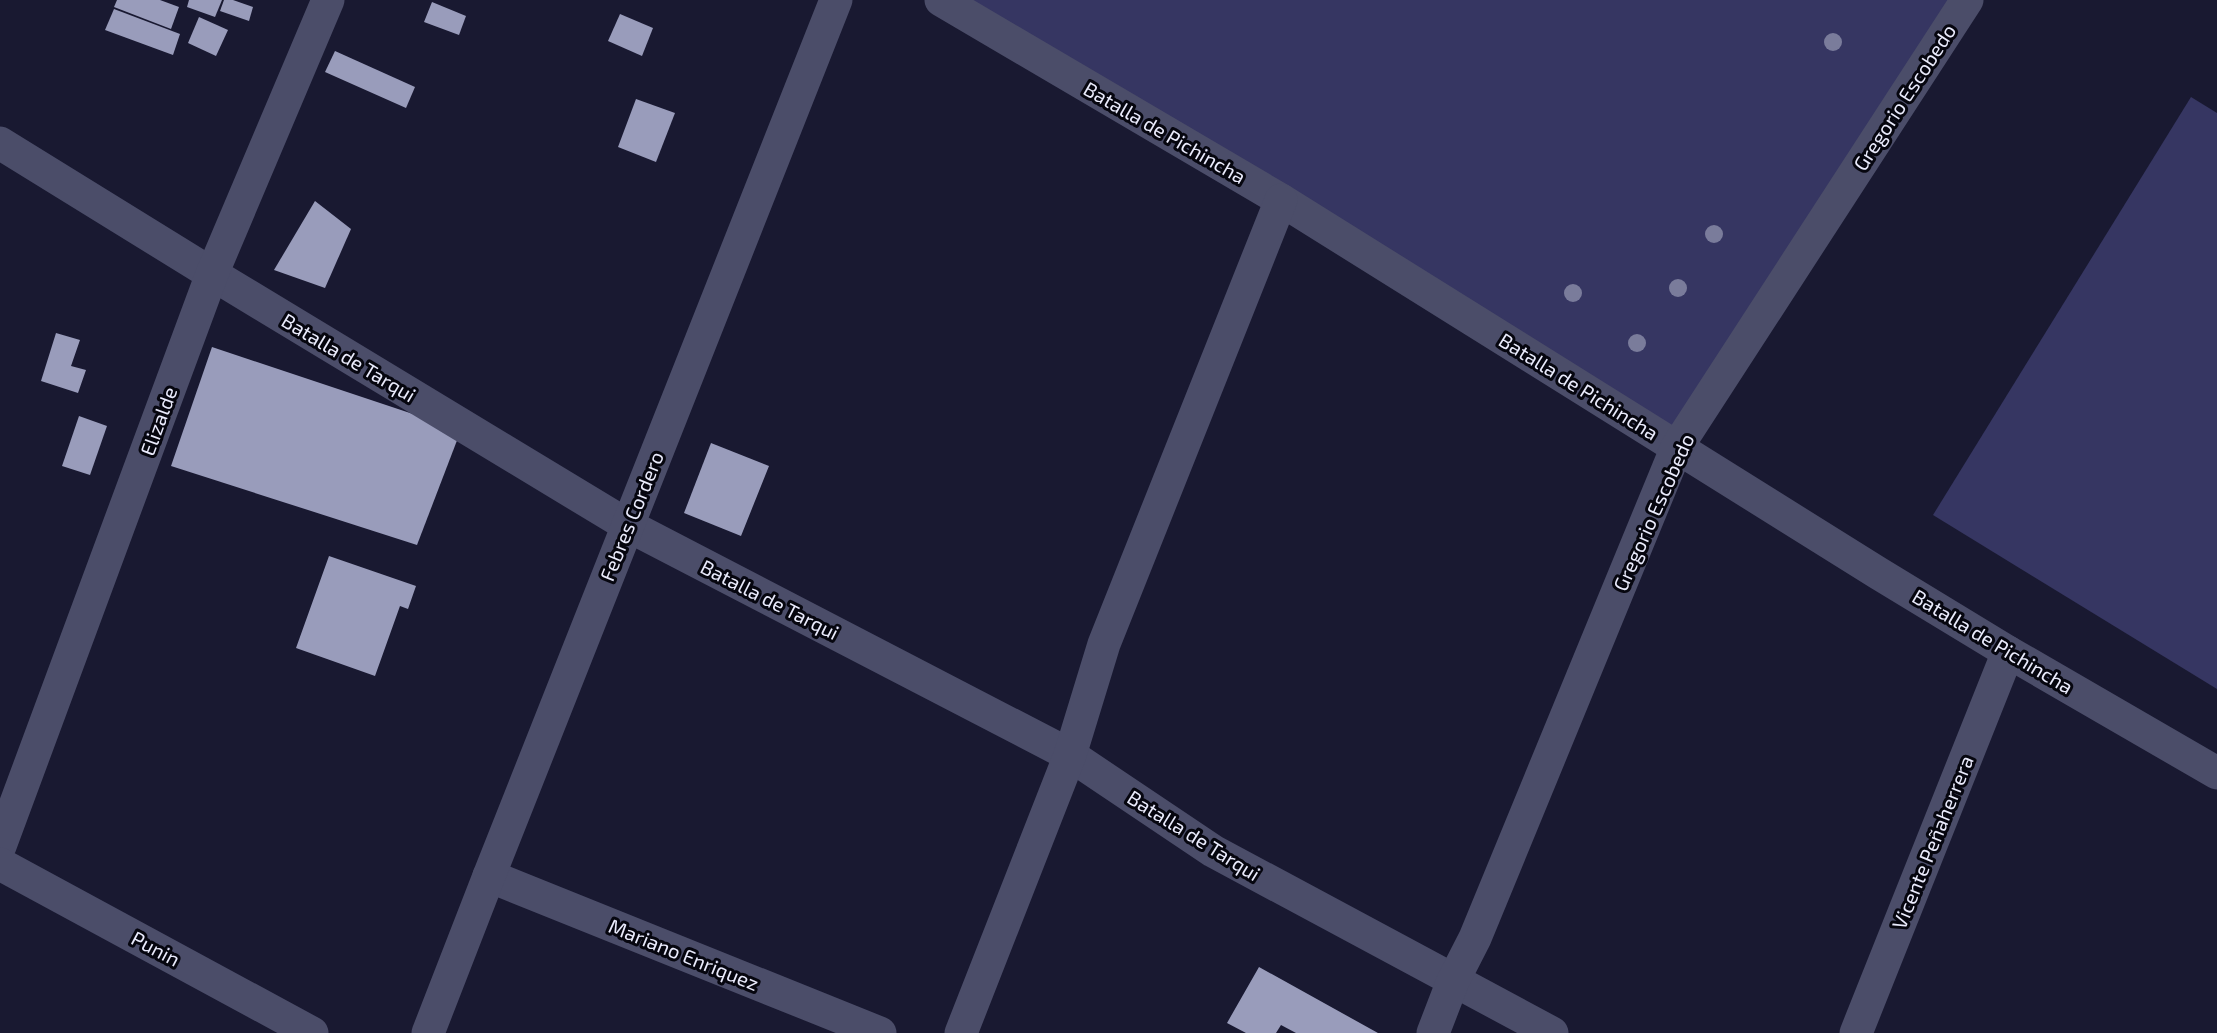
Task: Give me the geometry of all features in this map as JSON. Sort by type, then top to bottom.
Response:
[{"type":"street","name":"Elizalde","points":[[0,846],[212,274],[328,0]]},
{"type":"street","name":"Febres Cordero","points":[[428,1033],[836,0]]},
{"type":"street","name":"Batalla de Pichincha","points":[[941,0],[1281,200],[2008,652],[2217,773]]},
{"type":"street","name":"Gregorio Escobedo","points":[[1433,1033],[1453,981],[1475,938],[1677,447],[1967,0]]},
{"type":"street","name":"Batalla de Tarqui","points":[[0,143],[627,525],[1070,755],[1213,850],[1552,1033]]},
{"type":"street","points":[[961,1033],[1070,755],[1104,644],[1281,200]]},
{"type":"street","name":"Vicente Peñaherrera","points":[[1856,1033],[2008,652]]},
{"type":"street","name":"Punin","points":[[0,864],[312,1033]]},
{"type":"street","name":"Mariano Enriquez","points":[[489,876],[880,1033]]},
{"type":"shaded area","points":[[938,0],[1975,0],[1673,448]]},
{"type":"shaded area","points":[[2191,97],[2217,113],[2217,689],[1933,515]]},
{"type":"building","points":[[117,0],[160,0],[179,7],[171,29],[114,7]]},
{"type":"building","points":[[189,0],[222,0],[215,17],[187,7]]},
{"type":"building","points":[[224,0],[233,0],[253,7],[249,21],[220,11]]},
{"type":"building","points":[[432,2],[466,16],[459,35],[424,22]]},
{"type":"building","points":[[114,9],[180,34],[173,55],[105,30]]},
{"type":"building","points":[[620,14],[653,28],[642,56],[608,41]]},
{"type":"building","points":[[199,17],[228,30],[216,56],[188,43]]},
{"type":"building","points":[[335,51],[415,87],[406,108],[325,72]]},
{"type":"building","points":[[636,99],[675,113],[656,162],[618,147]]},
{"type":"building","points":[[315,201],[351,229],[325,288],[274,270]]},
{"type":"building","points":[[56,333],[80,340],[71,366],[86,370],[78,393],[41,381]]},
{"type":"building","points":[[212,347],[461,430],[417,545],[171,466]]},
{"type":"building","points":[[79,416],[107,426],[90,475],[62,466]]},
{"type":"building","points":[[711,443],[769,466],[741,536],[684,513]]},
{"type":"building","points":[[329,556],[416,586],[408,609],[400,606],[375,676],[296,648]]},
{"type":"building","points":[[1259,967],[1378,1033],[1296,1033],[1281,1025],[1276,1033],[1246,1033],[1227,1023]]}]
